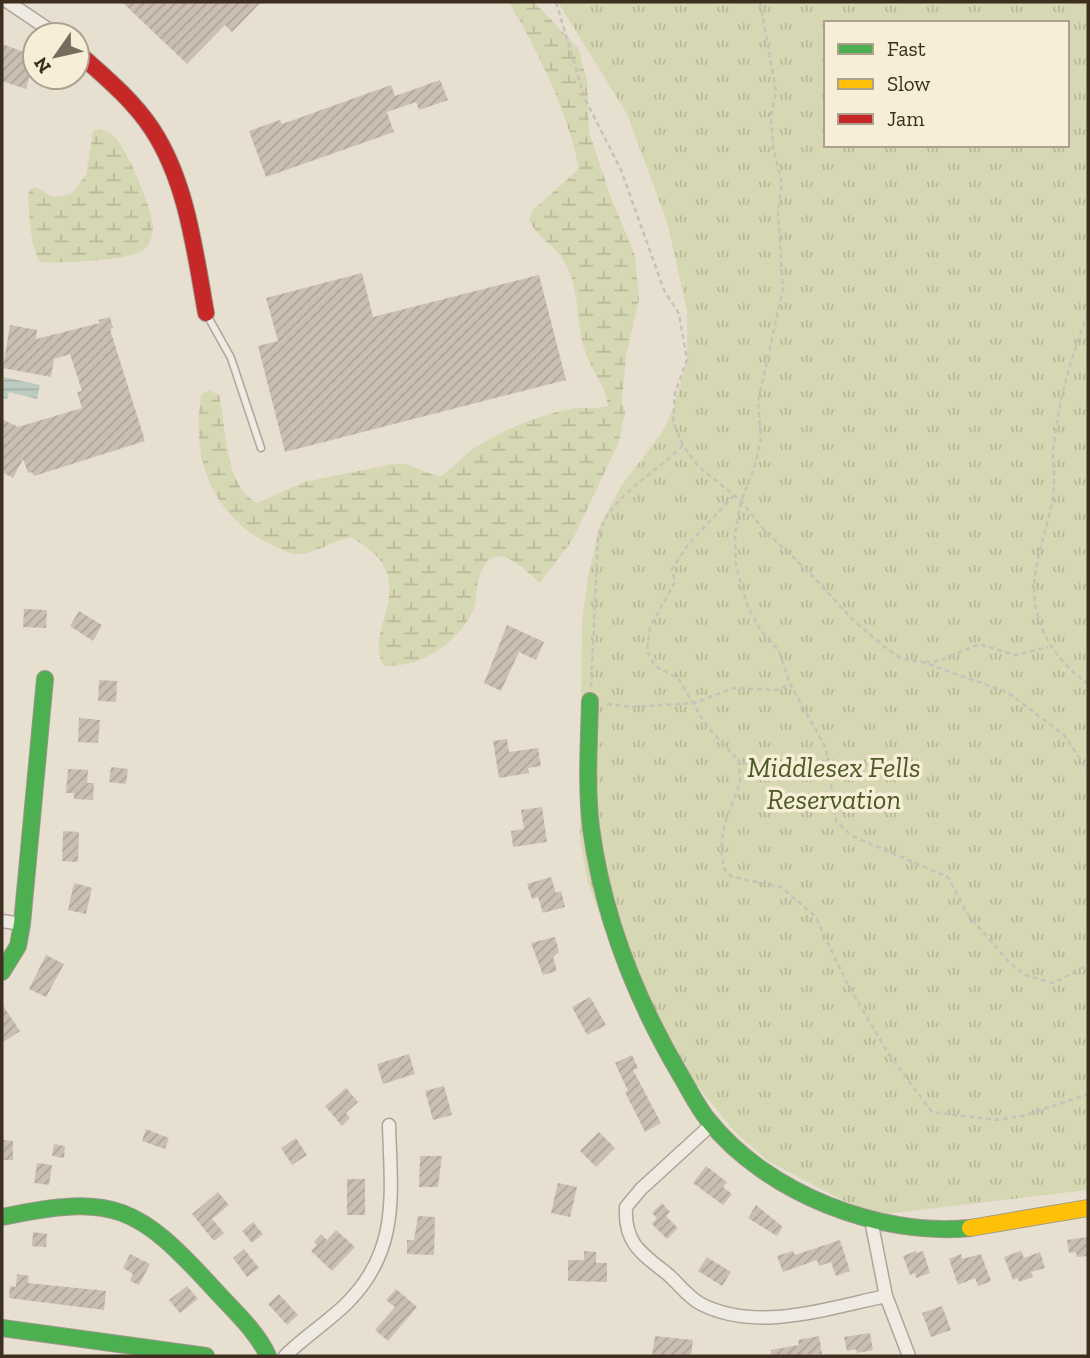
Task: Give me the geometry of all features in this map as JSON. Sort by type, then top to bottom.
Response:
[{"type":"street","points":[[8,2],[36,21]]},
{"type":"street","points":[[91,64],[113,84],[159,141],[173,175],[188,229],[206,313]]},
{"type":"street","points":[[2,972],[18,946],[22,924],[33,838],[45,679]]},
{"type":"street","points":[[590,701],[591,827],[604,902],[634,988],[667,1054],[711,1125],[747,1157],[783,1181],[821,1202],[871,1220],[929,1229],[994,1224],[1088,1208]]},
{"type":"street","points":[[2,921],[22,924]]},
{"type":"street","points":[[285,1356],[353,1296],[382,1254],[390,1220],[388,1125]]},
{"type":"street","points":[[711,1125],[640,1189],[626,1207],[627,1236],[648,1259],[684,1292],[702,1304],[725,1312],[775,1318],[887,1296]]},
{"type":"street","points":[[2,1217],[77,1206],[133,1215],[188,1263],[264,1347],[268,1356]]},
{"type":"street","points":[[871,1220],[887,1296],[909,1356]]},
{"type":"street","points":[[2,1328],[135,1351],[206,1356]]},
{"type":"lane","points":[[206,313],[231,358],[261,448]]},
{"type":"path","points":[[556,2],[585,99],[621,170],[664,290],[679,314],[687,360],[675,393],[673,422],[682,445],[698,465],[741,501],[765,531],[808,571],[853,620],[902,659],[939,662],[979,644],[1015,655],[1049,647]]},
{"type":"path","points":[[760,2],[776,91],[771,116],[782,183],[778,212],[783,288],[758,402],[761,439],[754,469],[741,501],[735,534],[736,566],[748,607],[761,631],[779,651],[790,684],[826,748],[836,821],[852,836],[948,877],[968,915],[1010,963],[1025,975],[1053,983],[1088,965]]},
{"type":"path","points":[[1088,314],[1076,343],[1061,405],[1053,454],[1054,487],[1032,589],[1037,614],[1049,647],[1088,684]]},
{"type":"path","points":[[682,445],[620,499],[603,522],[598,537],[590,701],[631,708],[695,704],[733,688],[776,690],[790,684]]},
{"type":"path","points":[[734,495],[687,546],[672,569],[675,582],[672,592],[648,635],[647,651],[655,666],[678,678],[706,725],[739,761],[740,783],[724,826],[721,849],[724,869],[732,877],[781,887],[815,916],[847,983],[888,1053],[932,1112],[997,1120],[1027,1115],[1088,1094]]},
{"type":"path","points":[[922,662],[1007,692],[1064,735],[1088,771]]},
{"type":"green space","points":[[509,2],[534,2],[578,48],[587,80],[589,132],[610,195],[635,255],[639,299],[626,356],[622,400],[625,413],[618,444],[573,539],[540,583],[505,557],[489,559],[478,582],[474,609],[456,635],[423,659],[397,666],[384,666],[379,651],[390,586],[386,570],[373,553],[350,537],[295,554],[249,532],[233,518],[211,484],[204,465],[198,424],[201,395],[209,390],[219,395],[232,469],[246,494],[257,503],[304,482],[393,464],[406,464],[439,477],[475,447],[536,418],[576,408],[608,406],[607,398],[585,351],[569,272],[560,255],[529,220],[533,210],[579,169],[568,125],[551,82]]},
{"type":"green space","name":"Middlesex Fells Reservation","points":[[558,2],[1088,2],[1088,1190],[877,1215],[840,1199],[768,1161],[735,1132],[682,1067],[614,953],[588,883],[580,840],[582,621],[588,577],[600,525],[621,486],[661,434],[674,407],[687,360],[687,311],[667,222],[627,114]]},
{"type":"green space","points":[[101,129],[115,137],[138,180],[152,218],[150,240],[142,251],[123,257],[77,262],[40,262],[30,228],[29,190],[36,187],[53,197],[71,194],[86,175],[93,131]]},
{"type":"shaded area","points":[[4,377],[40,385],[37,399],[9,392],[7,399],[2,398]]},
{"type":"building","points":[[122,2],[261,2],[232,32],[225,25],[187,64]]},
{"type":"building","points":[[2,44],[21,51],[21,87],[2,81]]},
{"type":"building","points":[[440,80],[448,100],[419,110],[416,102],[387,112],[394,132],[266,177],[249,131],[280,120],[282,124],[391,85],[395,96]]},
{"type":"building","points":[[362,273],[373,317],[539,275],[566,380],[285,452],[258,346],[278,341],[266,298]]},
{"type":"building","points":[[110,317],[113,328],[110,329],[145,441],[34,476],[32,472],[28,473],[23,459],[13,478],[2,472],[2,419],[18,427],[82,408],[77,392],[82,391],[70,354],[54,359],[51,377],[3,368],[10,325],[37,330],[36,339],[100,323],[98,320]]},
{"type":"building","points":[[24,609],[47,610],[46,628],[23,627]]},
{"type":"building","points":[[79,611],[102,625],[93,641],[70,626]]},
{"type":"building","points":[[507,625],[544,642],[536,660],[519,652],[501,691],[484,683]]},
{"type":"building","points":[[99,680],[117,681],[116,702],[98,701]]},
{"type":"building","points":[[79,718],[100,720],[98,743],[78,742]]},
{"type":"building","points":[[507,739],[509,752],[538,748],[541,766],[528,768],[529,773],[499,778],[493,741]]},
{"type":"building","points":[[111,767],[128,769],[126,784],[109,782]]},
{"type":"building","points":[[68,769],[88,770],[87,783],[94,783],[93,800],[74,799],[74,793],[66,793]]},
{"type":"building","points":[[542,807],[547,842],[513,847],[511,831],[524,829],[521,810]]},
{"type":"building","points":[[63,831],[79,832],[78,862],[62,861]]},
{"type":"building","points":[[551,877],[556,893],[561,891],[565,907],[543,913],[538,897],[532,899],[527,884]]},
{"type":"building","points":[[74,883],[92,888],[86,914],[68,910]]},
{"type":"building","points":[[555,937],[559,952],[553,957],[557,971],[543,975],[531,943]]},
{"type":"building","points":[[46,955],[64,964],[46,997],[29,989]]},
{"type":"building","points":[[590,997],[606,1025],[587,1035],[572,1007]]},
{"type":"building","points":[[2,1004],[20,1031],[2,1043]]},
{"type":"building","points":[[409,1054],[415,1074],[383,1084],[377,1064]]},
{"type":"building","points":[[632,1055],[638,1068],[633,1070],[661,1123],[645,1132],[625,1092],[628,1091],[615,1063]]},
{"type":"building","points":[[444,1086],[452,1115],[433,1120],[425,1091]]},
{"type":"building","points":[[346,1088],[358,1102],[346,1113],[350,1118],[342,1126],[325,1106]]},
{"type":"building","points":[[146,1129],[169,1138],[165,1149],[142,1141]]},
{"type":"building","points":[[599,1132],[615,1148],[596,1167],[580,1151]]},
{"type":"building","points":[[296,1138],[307,1155],[292,1165],[281,1148]]},
{"type":"building","points":[[2,1140],[13,1141],[13,1160],[2,1160]]},
{"type":"building","points":[[54,1144],[65,1146],[64,1158],[52,1156]]},
{"type":"building","points":[[420,1156],[442,1156],[438,1187],[419,1187]]},
{"type":"building","points":[[37,1163],[52,1165],[49,1185],[34,1183]]},
{"type":"building","points":[[706,1166],[727,1182],[723,1187],[732,1194],[723,1205],[693,1183]]},
{"type":"building","points":[[347,1179],[365,1179],[365,1215],[347,1215]]},
{"type":"building","points":[[558,1183],[577,1187],[570,1217],[551,1213]]},
{"type":"building","points":[[218,1192],[229,1205],[212,1219],[224,1233],[214,1241],[192,1214]]},
{"type":"building","points":[[662,1203],[670,1212],[666,1216],[678,1228],[667,1239],[652,1224],[657,1218],[652,1213]]},
{"type":"building","points":[[756,1205],[783,1227],[777,1236],[748,1218]]},
{"type":"building","points":[[418,1216],[435,1217],[434,1255],[407,1254],[407,1240],[414,1240]]},
{"type":"building","points":[[253,1222],[263,1234],[252,1243],[242,1231]]},
{"type":"building","points":[[336,1230],[355,1247],[332,1271],[311,1251],[317,1245],[314,1242],[321,1234],[327,1240]]},
{"type":"building","points":[[33,1232],[47,1234],[46,1247],[32,1246]]},
{"type":"building","points":[[1088,1237],[1088,1256],[1077,1257],[1076,1252],[1069,1253],[1067,1240]]},
{"type":"building","points":[[840,1240],[850,1271],[836,1276],[831,1262],[819,1266],[817,1260],[783,1272],[777,1256],[793,1251],[795,1255]]},
{"type":"building","points":[[244,1249],[259,1268],[247,1277],[233,1258]]},
{"type":"building","points":[[584,1251],[596,1252],[596,1263],[607,1263],[607,1282],[568,1281],[568,1260],[584,1260]]},
{"type":"building","points":[[923,1251],[930,1273],[916,1278],[915,1273],[910,1275],[903,1256]]},
{"type":"building","points":[[1021,1251],[1024,1258],[1040,1252],[1045,1268],[1031,1272],[1033,1277],[1019,1282],[1018,1278],[1013,1280],[1004,1257]]},
{"type":"building","points":[[130,1254],[150,1264],[139,1285],[130,1281],[133,1274],[123,1268]]},
{"type":"building","points":[[961,1254],[962,1259],[981,1254],[991,1281],[978,1286],[975,1278],[958,1285],[949,1259]]},
{"type":"building","points":[[707,1257],[731,1272],[722,1286],[698,1271]]},
{"type":"building","points":[[17,1274],[29,1276],[28,1283],[106,1291],[104,1310],[9,1298],[10,1286],[16,1287]]},
{"type":"building","points":[[187,1286],[198,1299],[180,1313],[169,1300]]},
{"type":"building","points":[[396,1289],[417,1307],[388,1341],[375,1330],[395,1307],[386,1300]]},
{"type":"building","points":[[279,1294],[298,1315],[287,1325],[268,1304]]},
{"type":"building","points":[[942,1306],[951,1330],[931,1337],[922,1313]]},
{"type":"building","points":[[870,1333],[873,1350],[857,1353],[856,1349],[847,1351],[844,1337]]},
{"type":"building","points":[[655,1336],[693,1340],[691,1356],[652,1356]]},
{"type":"building","points":[[819,1336],[822,1354],[771,1356],[771,1350],[799,1345],[798,1340]]},
{"type":"traffic: fast","points":[[2,972],[18,946],[22,924],[45,679]]},
{"type":"traffic: fast","points":[[590,701],[589,812],[604,894],[636,988],[665,1047],[705,1116],[733,1147],[761,1169],[793,1189],[827,1205],[899,1225],[935,1229],[970,1228]]},
{"type":"traffic: fast","points":[[2,1217],[72,1206],[99,1207],[122,1213],[143,1223],[188,1261],[236,1312],[251,1329],[268,1356]]},
{"type":"traffic: fast","points":[[2,1328],[206,1356]]},
{"type":"traffic: slow","points":[[970,1228],[1088,1208]]},
{"type":"traffic: jam","points":[[91,65],[136,108],[164,150],[182,194],[206,313]]}]
